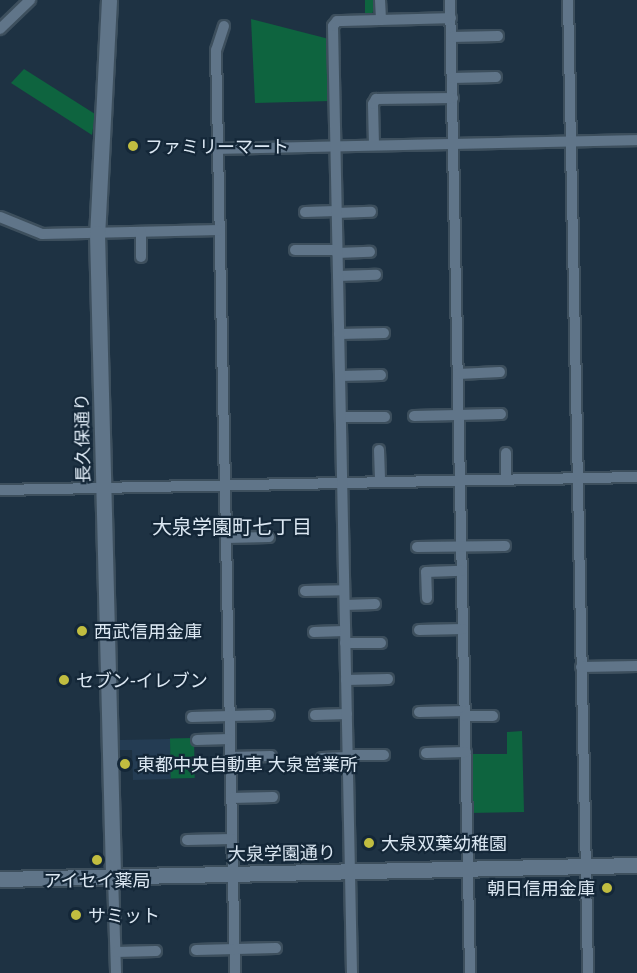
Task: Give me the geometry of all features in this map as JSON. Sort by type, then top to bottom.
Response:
[{"type":"street","points":[[0,29],[30,0]]},
{"type":"street","name":"長久保通り","points":[[109,0],[97,233],[112,876]]},
{"type":"street","points":[[380,0],[381,20]]},
{"type":"street","points":[[450,0],[470,973]]},
{"type":"street","points":[[568,0],[588,973]]},
{"type":"street","points":[[352,973],[333,26],[337,21],[451,18]]},
{"type":"street","points":[[224,26],[216,50],[234,973]]},
{"type":"street","points":[[451,37],[498,36]]},
{"type":"street","points":[[452,78],[496,78]]},
{"type":"street","points":[[374,145],[373,104],[376,99],[453,98]]},
{"type":"street","points":[[218,148],[637,140]]},
{"type":"street","points":[[305,212],[371,212]]},
{"type":"street","points":[[0,217],[42,234],[219,230]]},
{"type":"street","points":[[141,232],[141,257]]},
{"type":"street","points":[[295,250],[370,252]]},
{"type":"street","points":[[338,276],[376,275]]},
{"type":"street","points":[[339,334],[384,333]]},
{"type":"street","points":[[458,374],[500,372]]},
{"type":"street","points":[[340,376],[381,375]]},
{"type":"street","points":[[414,416],[501,414]]},
{"type":"street","points":[[341,417],[385,417]]},
{"type":"street","points":[[380,450],[380,482]]},
{"type":"street","points":[[506,453],[506,480]]},
{"type":"street","points":[[0,490],[637,477]]},
{"type":"street","points":[[225,538],[269,537]]},
{"type":"street","points":[[417,547],[505,546]]},
{"type":"street","points":[[427,598],[426,572],[462,571]]},
{"type":"street","points":[[305,591],[344,590]]},
{"type":"street","points":[[345,604],[375,604]]},
{"type":"street","points":[[419,630],[463,629]]},
{"type":"street","points":[[314,632],[345,631]]},
{"type":"street","points":[[345,643],[381,642]]},
{"type":"street","points":[[581,667],[637,666]]},
{"type":"street","points":[[346,680],[388,679]]},
{"type":"street","points":[[419,712],[493,716]]},
{"type":"street","points":[[315,715],[347,714]]},
{"type":"street","points":[[192,717],[269,715]]},
{"type":"street","points":[[197,740],[230,739]]},
{"type":"street","points":[[426,753],[466,752]]},
{"type":"street","points":[[322,758],[384,755]]},
{"type":"street","points":[[230,757],[271,756]]},
{"type":"street","points":[[231,798],[273,797]]},
{"type":"street","points":[[187,840],[232,839]]},
{"type":"street","name":"大泉学園通り","points":[[0,879],[637,865]]},
{"type":"street","points":[[112,876],[116,973]]},
{"type":"street","points":[[196,950],[276,948]]},
{"type":"street","points":[[116,952],[156,951]]},
{"type":"shaded area","points":[[170,739],[171,779],[133,780],[132,750],[119,750],[119,740]]},
{"type":"green space","points":[[365,0],[377,0],[372,14],[365,15]]},
{"type":"green space","points":[[251,19],[329,39],[330,101],[255,103]]},
{"type":"green space","points":[[24,69],[95,114],[92,135],[11,83]]},
{"type":"green space","points":[[522,731],[524,812],[468,813],[467,754],[507,754],[507,732]]},
{"type":"green space","points":[[170,738],[194,738],[195,778],[171,778]]},
{"type":"place","name":"ファミリーマート","points":[[133,146]]},
{"type":"place","name":"西武信用金庫","points":[[82,631]]},
{"type":"place","name":"セブン-イレブン","points":[[64,680]]},
{"type":"place","name":"東都中央自動車 大泉営業所","points":[[125,764]]},
{"type":"place","name":"大泉双葉幼稚園","points":[[369,843]]},
{"type":"place","name":"アイセイ薬局","points":[[97,860]]},
{"type":"place","name":"朝日信用金庫","points":[[607,888]]},
{"type":"place","name":"サミット","points":[[76,915]]},
{"type":"district","name":"大泉学園町七丁目","points":[[232,526]]}]
